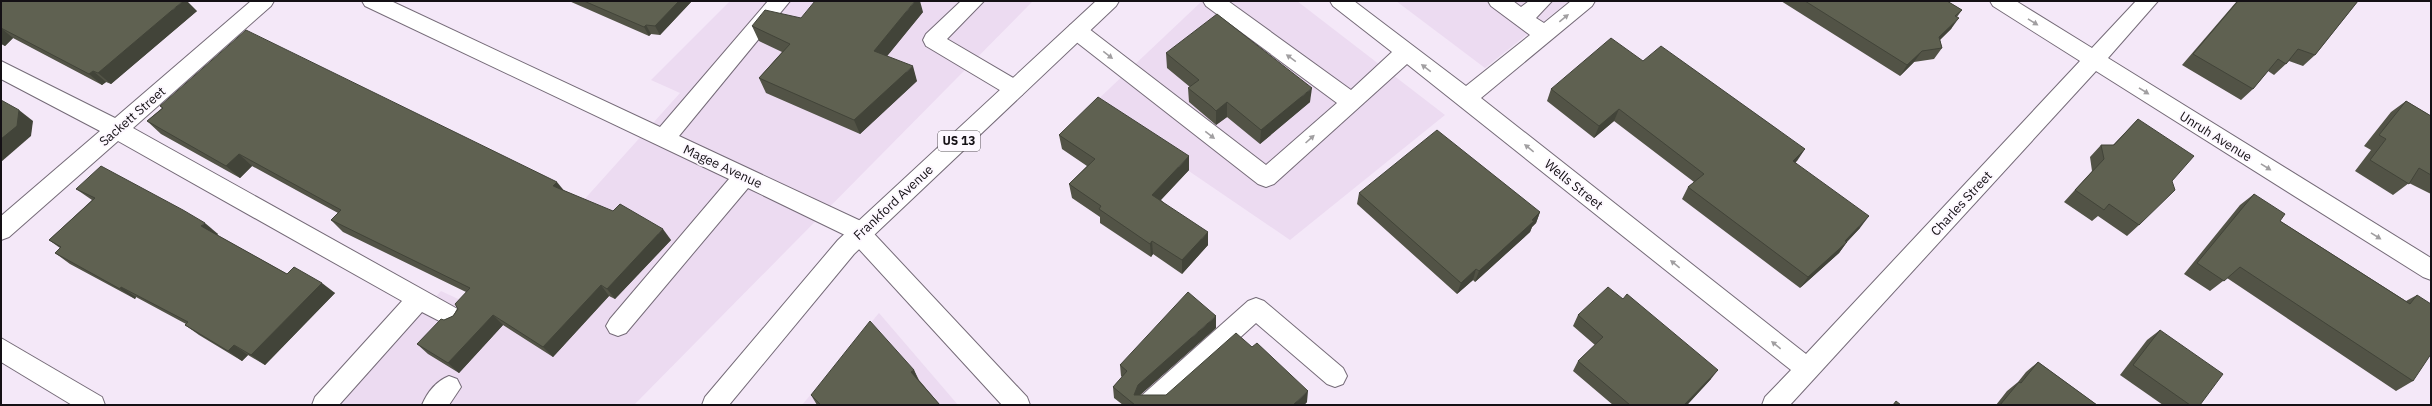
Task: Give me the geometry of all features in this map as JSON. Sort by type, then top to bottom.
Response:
[{"type":"street","name":"Sackett Street","points":[[1,230],[264,1]]},
{"type":"street","name":"Magee Avenue","points":[[372,1],[849,225],[860,233],[1007,401]]},
{"type":"street","points":[[664,138],[780,1]]},
{"type":"street","points":[[974,1],[933,40],[1015,89]]},
{"type":"street","name":"Frankford Avenue","points":[[714,405],[833,262],[860,233],[1109,1]]},
{"type":"street","points":[[1213,1],[1352,102]]},
{"type":"street","name":"Wells Street","points":[[1340,1],[1466,98],[1807,369]]},
{"type":"street","points":[[1498,1],[1544,34]]},
{"type":"street","points":[[1522,18],[1542,1]]},
{"type":"street","points":[[1466,98],[1585,1]]},
{"type":"street","name":"Unruh Avenue","points":[[2000,1],[2431,270]]},
{"type":"street","name":"Charles Street","points":[[1774,405],[2148,1]]},
{"type":"street","points":[[1077,32],[1266,178],[1406,52]]},
{"type":"street","points":[[1,70],[116,129],[455,319]]},
{"type":"street","points":[[618,326],[745,176]]},
{"type":"street","points":[[324,405],[419,299]]},
{"type":"street","points":[[1149,405],[1256,308],[1336,376]]},
{"type":"street","points":[[1,349],[93,405]]},
{"type":"street","points":[[434,405],[449,387]]},
{"type":"shaded area","points":[[730,1],[1033,1],[634,405],[339,405],[441,291],[484,311],[680,93],[651,80]]},
{"type":"shaded area","points":[[1202,1],[1297,1],[1445,115],[1290,240],[1092,105]]},
{"type":"shaded area","points":[[1396,1],[1569,1],[1485,68]]},
{"type":"shaded area","points":[[879,313],[958,405],[802,405]]},
{"type":"building","points":[[1,1],[183,1],[98,73],[93,71],[89,74],[1,28]]},
{"type":"building","points":[[584,1],[679,1],[655,26],[646,25],[644,27]]},
{"type":"building","points":[[815,1],[915,1],[874,51],[913,66],[854,120],[759,78],[790,44],[752,26],[765,10],[801,18]]},
{"type":"building","points":[[1805,1],[1947,1],[1962,10],[1955,16],[1959,18],[1939,37],[1942,48],[1922,51],[1907,65]]},
{"type":"building","points":[[2238,1],[2358,1],[2315,55],[2298,49],[2286,64],[2278,59],[2253,89],[2193,54]]},
{"type":"building","points":[[1217,14],[1312,88],[1261,130],[1227,102],[1216,111],[1188,88],[1199,80],[1166,53]]},
{"type":"building","points":[[246,30],[557,182],[553,186],[613,211],[620,204],[663,229],[607,289],[601,285],[543,347],[493,315],[448,363],[417,344],[441,319],[444,320],[453,316],[458,309],[455,304],[470,288],[331,220],[341,210],[239,154],[226,166],[147,121],[163,108],[160,106]]},
{"type":"building","points":[[1611,38],[1643,61],[1661,46],[1805,149],[1793,161],[1869,216],[1845,241],[1847,242],[1808,277],[1688,187],[1704,174],[1619,109],[1599,126],[1551,89]]},
{"type":"building","points":[[1098,97],[1189,156],[1152,195],[1208,232],[1182,260],[1152,241],[1150,244],[1099,209],[1101,206],[1069,184],[1095,159],[1059,135]]},
{"type":"building","points":[[1,100],[19,110],[17,126],[1,139]]},
{"type":"building","points":[[2406,101],[2431,116],[2431,175],[2419,168],[2409,184],[2370,160],[2386,139],[2379,135]]},
{"type":"building","points":[[2138,119],[2194,156],[2172,181],[2175,190],[2139,225],[2109,204],[2104,210],[2075,190],[2104,159],[2101,145],[2114,145]]},
{"type":"building","points":[[1437,130],[1540,212],[1532,220],[1534,221],[1479,271],[1476,269],[1461,283],[1359,193]]},
{"type":"building","points":[[101,166],[183,210],[205,223],[201,226],[287,274],[294,267],[322,283],[251,355],[234,345],[228,351],[185,325],[188,322],[121,287],[120,289],[55,253],[61,247],[49,240],[95,198],[76,189]]},
{"type":"building","points":[[2254,194],[2285,214],[2280,221],[2410,304],[2417,295],[2431,304],[2431,354],[2413,381],[2240,267],[2224,281],[2197,263]]},
{"type":"building","points":[[1608,287],[1623,299],[1627,294],[1718,370],[1684,405],[1630,405],[1578,361],[1603,337],[1578,315]]},
{"type":"building","points":[[1188,292],[1216,316],[1138,385],[1134,395],[1166,395],[1236,333],[1252,347],[1257,343],[1308,391],[1293,405],[1135,405],[1113,387],[1127,371],[1120,365]]},
{"type":"building","points":[[870,321],[914,370],[911,372],[940,405],[821,405],[811,395]]},
{"type":"building","points":[[2160,330],[2223,374],[2200,405],[2190,405],[2133,365]]},
{"type":"building","points":[[2038,362],[2097,405],[2000,405]]},
{"type":"building","points":[[1896,401],[1901,405],[1893,405]]}]
